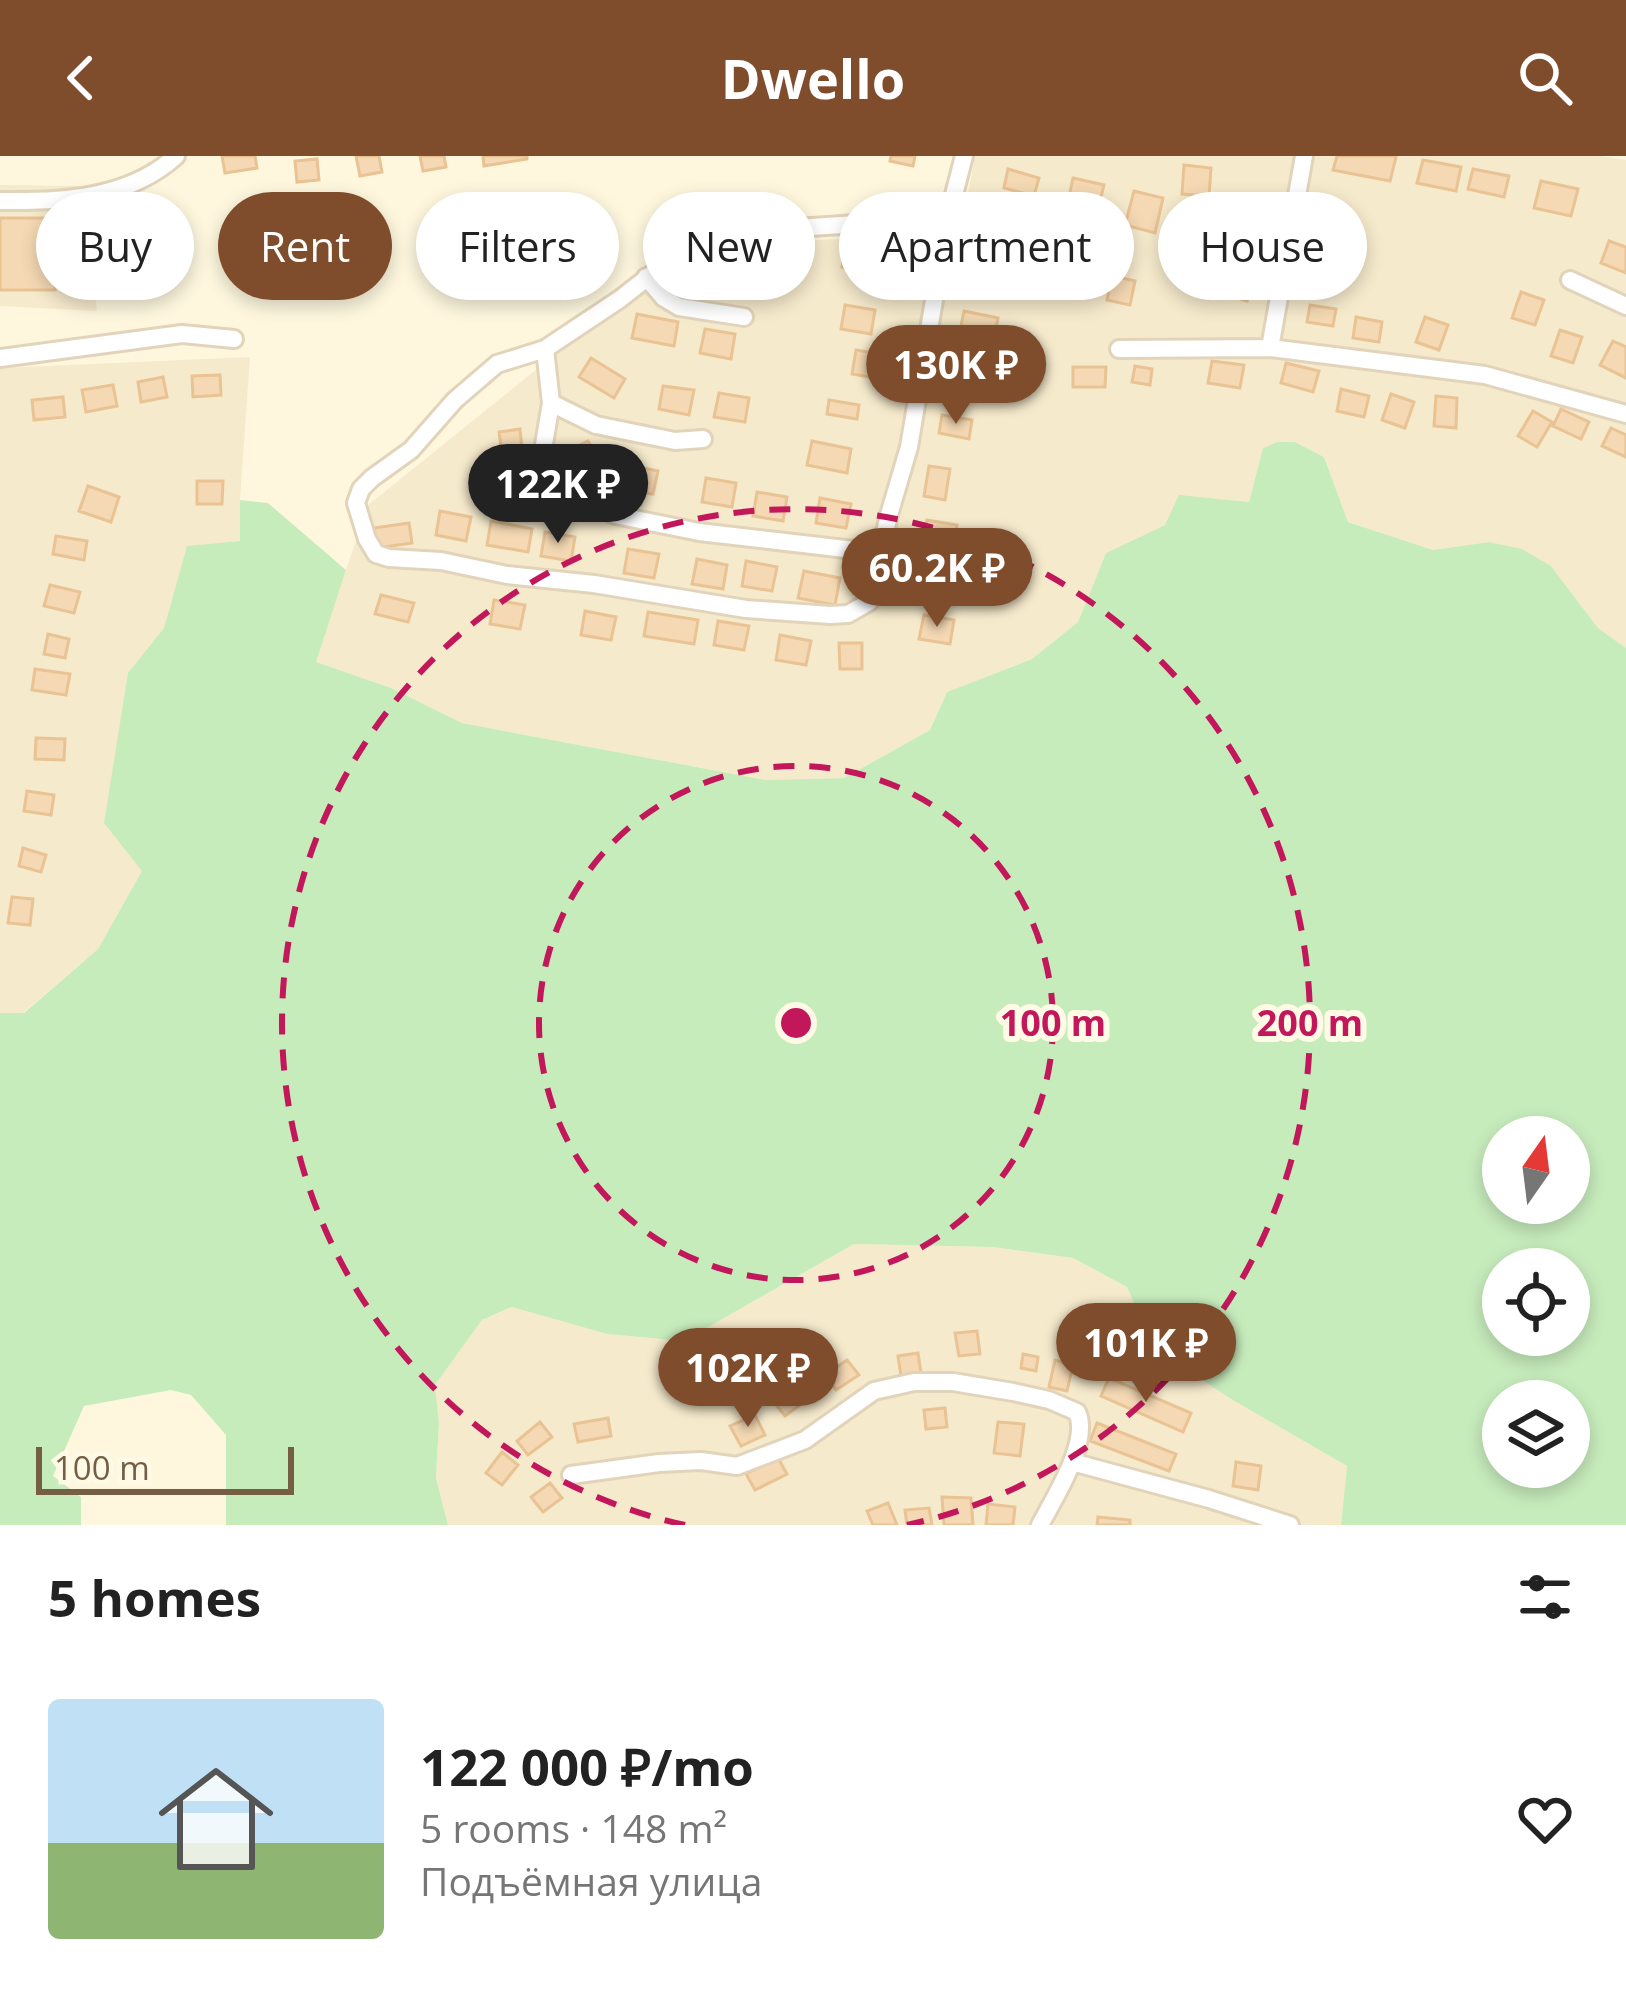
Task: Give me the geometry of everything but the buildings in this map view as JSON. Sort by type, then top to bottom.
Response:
[{"type":"street","points":[[0,201],[121,190],[162,169],[176,156]]},
{"type":"street","points":[[955,192],[964,156]]},
{"type":"street","points":[[1270,348],[1304,156]]},
{"type":"street","points":[[643,280],[544,349],[497,364],[455,400],[411,450],[372,478],[356,502],[376,554],[746,609],[848,614],[869,602],[909,446],[934,300]]},
{"type":"street","points":[[1570,280],[1626,306]]},
{"type":"street","points":[[667,300],[679,307],[744,317]]},
{"type":"street","points":[[0,358],[182,334],[234,339]]},
{"type":"street","points":[[1119,349],[1270,348],[1484,374],[1626,413]]},
{"type":"street","points":[[544,349],[551,403],[544,444],[547,465],[571,494],[615,515],[699,532],[880,553]]},
{"type":"street","points":[[551,403],[596,425],[675,441],[703,439]]},
{"type":"street","points":[[571,1475],[659,1463],[736,1466],[805,1439],[874,1391],[914,1382],[952,1382],[1049,1400],[1078,1412],[1082,1420],[1072,1462],[1040,1525]]},
{"type":"street","points":[[1072,1462],[1290,1525]]},
{"type":"shaded area","points":[[975,156],[1601,156],[1626,160],[1626,648],[1598,628],[1551,566],[1489,542],[1433,550],[1348,522],[1324,457],[1295,442],[1277,442],[1263,448],[1249,502],[1165,525],[1106,553],[1078,622],[1032,659],[947,692],[930,730],[844,778],[766,780],[462,723],[391,688],[315,662],[368,505],[643,287],[643,300],[815,300],[815,240],[839,239],[839,300],[1134,300],[1134,192],[968,192]]},
{"type":"shaded area","points":[[0,185],[83,186],[84,192],[36,192],[36,300],[96,300],[97,311],[0,306]]},
{"type":"shaded area","points":[[250,357],[240,541],[187,547],[164,628],[128,674],[142,871],[98,949],[23,1013],[0,1013],[0,368]]},
{"type":"shaded area","points":[[854,1244],[993,1247],[1073,1258],[1127,1287],[1154,1349],[1347,1466],[1341,1525],[448,1525],[436,1478],[435,1385],[482,1320],[513,1307],[607,1334],[684,1341]]},
{"type":"green space","points":[[1295,442],[1324,457],[1348,522],[1433,550],[1489,542],[1522,549],[1551,566],[1598,628],[1626,648],[1626,1525],[1341,1525],[1347,1466],[1154,1349],[1127,1287],[1073,1258],[993,1247],[854,1244],[684,1341],[607,1334],[512,1307],[482,1320],[435,1385],[436,1478],[448,1525],[226,1525],[226,1435],[191,1395],[171,1390],[84,1406],[53,1476],[81,1497],[81,1525],[0,1525],[0,1013],[24,1013],[98,949],[142,871],[104,823],[128,673],[164,628],[187,546],[240,541],[240,500],[268,503],[346,570],[316,662],[391,688],[462,723],[766,780],[844,778],[930,730],[947,692],[1032,659],[1078,622],[1106,553],[1165,525],[1179,495],[1249,502],[1263,448]]}]
